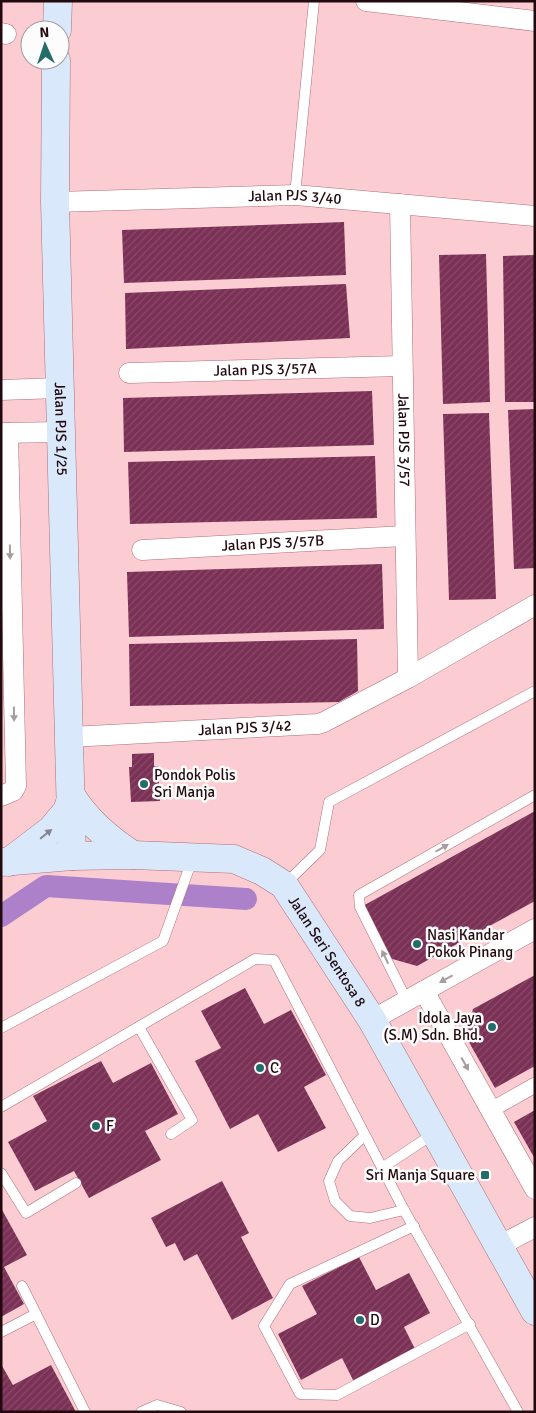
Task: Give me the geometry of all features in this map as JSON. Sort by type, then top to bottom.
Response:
[{"type":"main road","points":[[57,20],[58,1]]},
{"type":"main road","name":"Jalan PJS 1/25","points":[[56,70],[55,202],[60,432],[72,797],[72,856]]},
{"type":"main road","points":[[72,797],[84,815],[113,842],[133,855]]},
{"type":"main road","points":[[5,862],[51,830],[67,811],[72,797]]},
{"type":"main road","name":"Jalan Seri Sentosa 8","points":[[5,862],[72,856],[133,855],[234,859],[262,871],[284,885],[372,1020],[497,1247],[535,1311]]},
{"type":"street","points":[[376,2],[535,21]]},
{"type":"street","name":"Jalan PJS 3/40","points":[[55,202],[295,194],[535,216]]},
{"type":"street","name":"Jalan PJS 3/57","points":[[400,204],[408,678]]},
{"type":"street","name":"Jalan PJS 3/57A","points":[[130,373],[402,366]]},
{"type":"street","points":[[1,390],[59,388]]},
{"type":"street","points":[[7,794],[16,786],[4,433],[60,432]]},
{"type":"street","name":"Jalan PJS 3/57B","points":[[142,550],[405,536]]},
{"type":"street","name":"Jalan PJS 3/42","points":[[70,737],[318,724],[408,678],[535,605]]},
{"type":"street","points":[[372,1020],[535,929]]},
{"type":"street","points":[[415,996],[491,1110],[535,1189]]},
{"type":"street","points":[[491,1110],[535,1085]]},
{"type":"street","points":[[497,1247],[535,1226]]},
{"type":"lane","points":[[295,194],[314,1]]},
{"type":"lane","points":[[284,885],[320,850],[329,802],[535,691]]},
{"type":"lane","points":[[415,996],[360,907],[359,896],[535,795]]},
{"type":"lane","points":[[1,1028],[162,941],[193,856]]},
{"type":"lane","points":[[1,1107],[255,959],[274,960],[364,1136],[518,1412]]},
{"type":"lane","points":[[138,1027],[192,1120],[171,1134]]},
{"type":"lane","points":[[382,1168],[434,1133]]},
{"type":"lane","points":[[364,1136],[338,1161],[329,1181],[335,1201],[350,1216],[370,1218],[404,1210]]},
{"type":"lane","points":[[1,1173],[26,1213],[76,1183]]},
{"type":"lane","points":[[414,1226],[290,1284],[264,1326],[300,1394],[336,1395],[470,1324]]},
{"type":"lane","points":[[22,1286],[85,1412]]},
{"type":"lane","points":[[1,1332],[36,1314]]},
{"type":"lane","points":[[141,1412],[157,1405],[181,1412]]},
{"type":"building","points":[[344,222],[346,275],[124,283],[122,230]]},
{"type":"building","points":[[486,254],[490,402],[443,404],[439,255]]},
{"type":"building","points":[[535,255],[535,402],[505,402],[503,256]]},
{"type":"building","points":[[346,284],[350,338],[126,349],[125,293]]},
{"type":"building","points":[[372,391],[374,445],[124,452],[123,398]]},
{"type":"building","points":[[535,409],[535,568],[514,569],[508,410]]},
{"type":"building","points":[[489,413],[496,599],[449,600],[443,414]]},
{"type":"building","points":[[375,456],[377,518],[130,524],[128,462]]},
{"type":"building","points":[[382,564],[384,629],[129,637],[127,572]]},
{"type":"building","points":[[357,639],[358,691],[339,702],[130,706],[129,644]]},
{"type":"building","name":"Pondok Polis Sri Manja","points":[[154,753],[154,766],[158,766],[160,801],[131,802],[129,767],[132,767],[132,754]]},
{"type":"building","points":[[535,811],[535,901],[417,966],[389,958],[361,907]]},
{"type":"building","points":[[535,975],[535,1066],[495,1088],[466,1037],[473,1009]]},
{"type":"building","name":"C","points":[[245,988],[264,1024],[291,1010],[326,1075],[304,1087],[326,1128],[278,1152],[258,1114],[230,1129],[195,1061],[221,1048],[201,1011]]},
{"type":"building","name":"F","points":[[101,1061],[113,1083],[151,1063],[178,1114],[145,1131],[161,1160],[89,1198],[74,1171],[35,1191],[8,1142],[47,1121],[33,1096]]},
{"type":"building","points":[[535,1110],[535,1159],[514,1122]]},
{"type":"building","points":[[222,1181],[249,1233],[241,1237],[273,1298],[232,1320],[197,1254],[184,1261],[175,1243],[166,1247],[151,1218]]},
{"type":"building","points":[[1,1208],[27,1255],[4,1267],[24,1304],[1,1317]]},
{"type":"building","name":"D","points":[[359,1257],[376,1290],[409,1273],[430,1313],[404,1327],[416,1351],[354,1382],[342,1358],[301,1380],[278,1334],[317,1314],[302,1286]]},
{"type":"building","points":[[1,1364],[13,1385],[51,1365],[76,1412],[1,1412]]},
{"type":"waterway","points":[[1,916],[46,886],[246,899]]},
{"type":"place","name":"Pondok Polis Sri Manja","points":[[144,784]]},
{"type":"place","name":"Nasi Kandar Pokok Pinang","points":[[417,944]]},
{"type":"place","name":"Idola Jaya (S.M) Sdn. Bhd.","points":[[492,1027]]},
{"type":"place","name":"C","points":[[260,1068]]},
{"type":"place","name":"F","points":[[96,1126]]},
{"type":"place","name":"Sri Manja Square","points":[[485,1175]]},
{"type":"place","name":"D","points":[[360,1320]]}]
